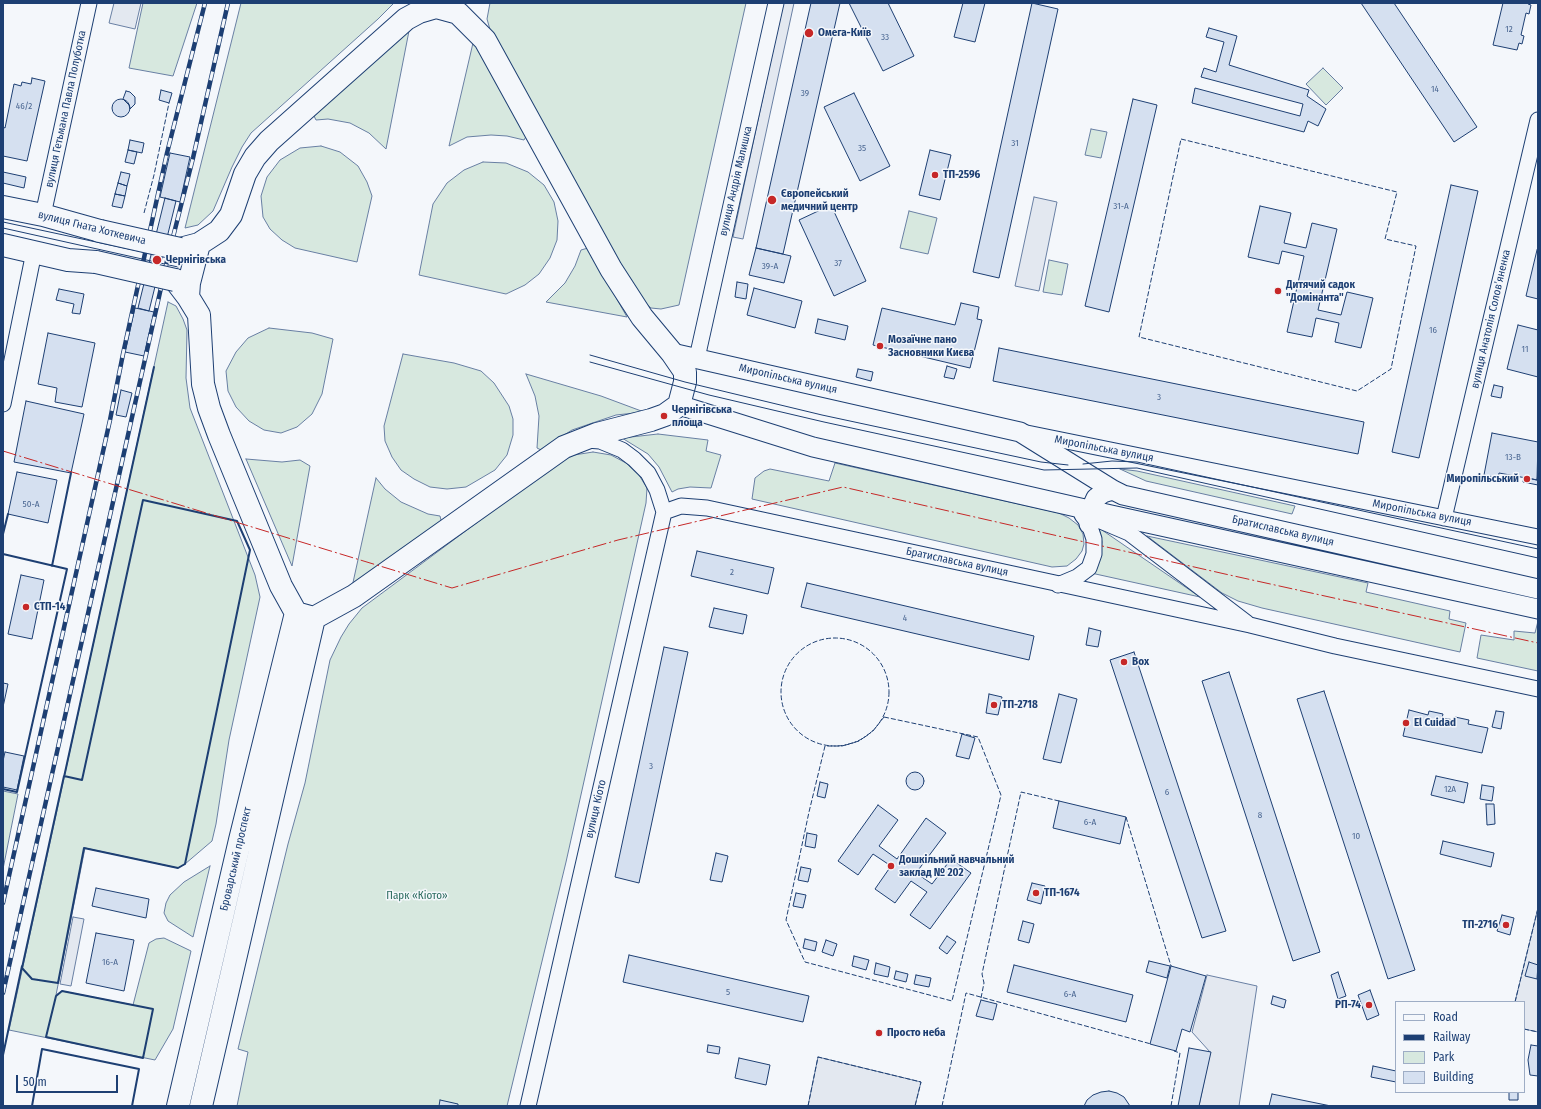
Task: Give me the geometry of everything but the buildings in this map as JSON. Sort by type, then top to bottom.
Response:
[{"type":"highway","points":[[3,245],[68,260],[96,262],[181,288],[199,315],[203,384],[208,408],[281,586],[305,615],[354,596],[564,447],[581,439],[666,415],[678,404],[685,382],[685,372],[672,353],[642,317],[612,269],[485,40],[460,8],[436,5],[406,19],[269,141],[255,157],[245,174],[231,215],[219,232],[190,246],[189,283],[181,288]]},
{"type":"highway","name":"вулиця Гната Хоткевича","points":[[3,207],[43,215],[100,231],[190,246]]},
{"type":"highway","name":"Броварський проспект","points":[[178,1106],[240,840],[305,615]]},
{"type":"highway","name":"Броварський проспект","points":[[201,1106],[305,615]]},
{"type":"main road","name":"Миропільська вулиця","points":[[672,353],[1020,432]]},
{"type":"main road","name":"Братиславська вулиця","points":[[678,404],[814,447],[1086,515],[1538,609]]},
{"type":"main road","name":"Братиславська вулиця","points":[[1020,432],[1123,495],[1538,589]]},
{"type":"main road","points":[[1086,515],[1096,498],[1102,492],[1113,490]]},
{"type":"street","name":"вулиця Андрія Малишка","points":[[697,358],[776,3]]},
{"type":"street","name":"вулиця Гетьмана Павла Полуботка","points":[[43,215],[88,8]]},
{"type":"street","name":"вулиця Анатолія Соловʼяненка","points":[[1444,518],[1538,120]]},
{"type":"street","points":[[3,404],[34,252]]},
{"type":"street","name":"Миропільська вулиця","points":[[1020,432],[1538,537]]},
{"type":"street","points":[[581,439],[600,441],[622,450],[634,459],[648,473],[657,490],[664,512]]},
{"type":"street","name":"Братиславська вулиця","points":[[664,512],[681,506],[707,508],[1058,585],[1250,625],[1335,646],[1538,690]]},
{"type":"street","name":"вулиця Кіото","points":[[528,1106],[664,512]]},
{"type":"street","points":[[1058,585],[1077,577],[1089,568],[1094,554],[1094,539],[1086,515]]},
{"type":"street","name":"Братиславська вулиця","points":[[1086,515],[1129,533],[1250,625]]},
{"type":"green space","points":[[143,3],[197,3],[173,76],[129,68]]},
{"type":"green space","points":[[241,3],[394,3],[251,133],[232,167],[213,211],[198,225],[185,228]]},
{"type":"green space","points":[[490,3],[746,3],[679,305],[661,309],[651,308],[638,297],[491,33],[487,19]]},
{"type":"green space","points":[[409,31],[386,149],[369,133],[350,123],[328,119],[316,120],[313,114]]},
{"type":"green space","points":[[473,43],[479,44],[528,133],[524,140],[507,136],[491,135],[467,137],[449,146]]},
{"type":"green space","points":[[1323,68],[1343,88],[1326,105],[1306,84]]},
{"type":"green space","points":[[1091,129],[1107,132],[1101,158],[1085,155]]},
{"type":"green space","points":[[321,146],[340,152],[358,166],[367,182],[372,196],[357,262],[295,248],[282,240],[270,229],[263,217],[261,196],[267,177],[280,160],[300,148]]},
{"type":"green space","points":[[483,162],[506,163],[528,172],[544,185],[554,202],[558,221],[557,240],[550,258],[539,274],[525,285],[506,294],[419,275],[433,204],[447,183],[464,170]]},
{"type":"green space","points":[[909,211],[937,218],[928,254],[900,248]]},
{"type":"green space","points":[[588,248],[627,317],[546,302],[565,283],[575,266],[581,250]]},
{"type":"green space","points":[[1049,260],[1068,264],[1062,295],[1043,292]]},
{"type":"green space","points":[[168,302],[176,306],[187,330],[186,378],[190,408],[255,575],[260,597],[229,740],[212,841],[185,864],[178,868],[85,848],[56,995],[62,991],[133,1005],[149,943],[156,939],[164,938],[191,951],[173,1029],[155,1060],[9,1030]]},
{"type":"green space","points":[[269,328],[312,333],[333,339],[322,394],[312,414],[297,427],[281,433],[264,430],[249,421],[236,407],[228,391],[226,371],[236,352],[248,338]]},
{"type":"green space","points":[[403,354],[454,363],[481,371],[494,383],[509,406],[513,419],[513,435],[507,455],[495,470],[466,487],[447,489],[430,487],[401,470],[392,457],[385,441],[384,426]]},
{"type":"green space","points":[[526,374],[601,396],[644,412],[616,415],[572,430],[541,450],[537,448],[539,416],[535,396]]},
{"type":"green space","points":[[658,434],[708,440],[706,451],[721,455],[711,488],[690,487],[678,489],[672,492],[659,467],[648,454],[622,438]]},
{"type":"green space","name":"Парк «Кіото»","points":[[593,452],[611,455],[626,463],[639,475],[647,488],[646,503],[566,862],[507,1106],[237,1106],[248,1052],[238,1049],[288,844],[305,783],[330,660],[341,637],[362,608],[557,463],[574,455]]},
{"type":"green space","points":[[246,459],[282,462],[300,460],[310,466],[292,566]]},
{"type":"green space","points":[[835,463],[1059,513],[1078,525],[1083,534],[1084,544],[1082,551],[1076,559],[1067,566],[1052,567],[752,499],[755,478],[764,471],[770,469],[829,481]]},
{"type":"green space","points":[[1120,469],[1137,471],[1295,506],[1292,514],[1146,481]]},
{"type":"green space","points":[[376,478],[385,489],[401,502],[428,514],[440,516],[442,524],[352,587]]},
{"type":"green space","points":[[1099,528],[1200,597],[1091,573],[1101,551],[1102,542]]},
{"type":"green space","points":[[1147,536],[1368,583],[1366,592],[1450,611],[1449,619],[1466,623],[1460,652],[1262,608],[1238,601],[1222,593]]},
{"type":"green space","points":[[1538,621],[1538,671],[1477,658],[1481,635],[1514,640],[1514,631],[1535,633]]},
{"type":"green space","points":[[3,791],[18,794],[3,869]]},
{"type":"green space","points":[[210,866],[193,937],[168,921],[164,913],[166,903],[170,895],[184,882]]},
{"type":"shaded area","points":[[114,3],[141,3],[135,29],[109,23]]},
{"type":"shaded area","points":[[783,3],[794,3],[743,239],[733,237]]},
{"type":"shaded area","points":[[1034,197],[1057,202],[1039,291],[1015,286]]},
{"type":"shaded area","points":[[1538,908],[1538,1032],[1525,1029],[1525,1001],[1515,1001]]},
{"type":"shaded area","points":[[73,917],[84,919],[71,986],[60,984]]},
{"type":"shaded area","points":[[1207,975],[1257,986],[1239,1106],[1199,1106],[1210,1052],[1192,1032]]},
{"type":"shaded area","points":[[818,1057],[921,1082],[915,1106],[808,1106]]},
{"type":"tram line","points":[[3,222],[180,260]]},
{"type":"tram line","points":[[3,228],[178,267]]},
{"type":"tram line","points":[[590,355],[685,382],[822,415],[1041,462],[1068,465]]},
{"type":"tram line","points":[[590,362],[709,395],[824,422],[1044,470],[1137,468],[1538,558]]},
{"type":"tram line","points":[[1083,464],[1112,461],[1137,462],[1538,549]]},
{"type":"railway","points":[[3,903],[110,420],[167,153],[205,3]]},
{"type":"railway","points":[[3,993],[167,261],[193,158],[228,3]]},
{"type":"fence","points":[[144,213],[154,175],[169,103]]},
{"type":"fence","points":[[1181,139],[1397,192],[1385,239],[1416,246],[1391,369],[1357,391],[1139,337],[1181,139]]},
{"type":"fence","points":[[835,638],[856,642],[873,654],[885,671],[889,692],[885,713],[873,730],[856,742],[835,746],[814,742],[797,730],[785,713],[781,692],[785,671],[797,654],[814,642],[835,638]]},
{"type":"fence","points":[[884,717],[978,737],[1001,795],[952,1001],[805,962],[786,920],[825,746],[842,746],[859,741],[873,731],[884,717]]},
{"type":"fence","points":[[981,998],[984,983],[982,974],[1021,792],[1059,801]]},
{"type":"fence","points":[[1126,817],[1171,966]]},
{"type":"fence","points":[[1515,1001],[1538,908]]},
{"type":"fence","points":[[942,1106],[966,993],[1151,1044]]},
{"type":"fence","points":[[1525,1029],[1538,1032]]},
{"type":"fence","points":[[1171,1106],[1180,1053],[1174,1051]]},
{"type":"fence","points":[[808,1106],[818,1057],[921,1082],[915,1106]]},
{"type":"wall","points":[[64,777],[154,367]]},
{"type":"wall","points":[[52,566],[71,473]]},
{"type":"wall","points":[[143,500],[237,521],[250,550],[185,864],[178,868],[84,848],[58,983],[32,979],[22,968],[64,776],[82,780],[143,500]]},
{"type":"wall","points":[[3,534],[8,514]]},
{"type":"wall","points":[[3,554],[67,569],[17,792],[3,789]]},
{"type":"wall","points":[[3,1055],[22,966]]},
{"type":"wall","points":[[62,991],[153,1009],[143,1058],[46,1037],[56,996],[62,991]]},
{"type":"wall","points":[[32,1106],[42,1049],[139,1069],[132,1106]]},
{"type":"power","points":[[3,451],[452,588],[618,540],[843,487],[1225,574],[1538,643]]},
{"type":"place","name":"Омега-Київ","points":[[809,33]]},
{"type":"place","name":"ТП-2596","points":[[935,175]]},
{"type":"place","name":"Європейський медичний центр","points":[[772,200]]},
{"type":"place","name":"Чернігівська","points":[[157,260]]},
{"type":"place","name":"Дитячий садок \"Домінанта\"","points":[[1278,291]]},
{"type":"place","name":"Мозаїчне пано Засновники Києва","points":[[880,346]]},
{"type":"place","name":"Чернігівська площа","points":[[664,416]]},
{"type":"place","name":"Миропільський","points":[[1527,479]]},
{"type":"place","name":"СТП-14","points":[[26,607]]},
{"type":"place","name":"Box","points":[[1124,662]]},
{"type":"place","name":"ТП-2718","points":[[994,705]]},
{"type":"place","name":"El Cuidad","points":[[1406,723]]},
{"type":"place","name":"Дошкільний навчальний заклад № 202","points":[[891,866]]},
{"type":"place","name":"ТП-1674","points":[[1036,893]]},
{"type":"place","name":"ТП-2716","points":[[1506,925]]},
{"type":"place","name":"РП-74","points":[[1369,1005]]},
{"type":"place","name":"Просто неба","points":[[879,1033]]}]
